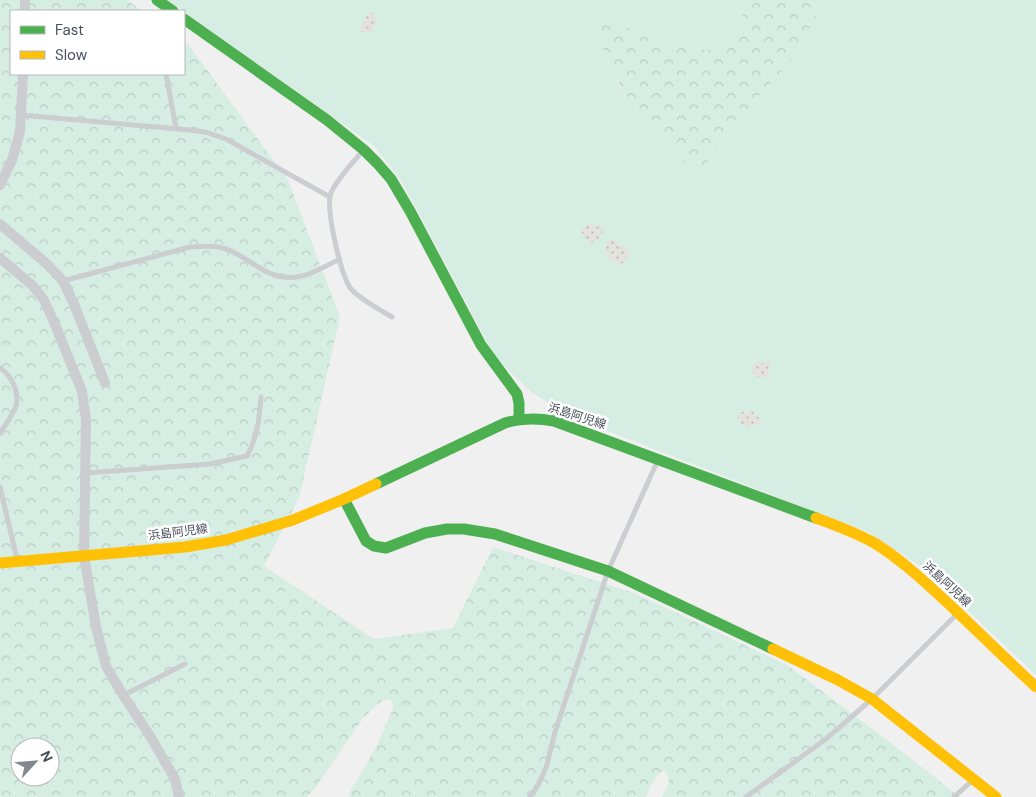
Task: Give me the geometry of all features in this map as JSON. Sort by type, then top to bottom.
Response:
[{"type":"street","points":[[157,0],[172,10]]},
{"type":"street","points":[[185,20],[327,120],[364,150],[391,179],[481,345],[517,394],[519,418]]},
{"type":"street","points":[[0,185],[12,160],[20,132],[23,75]]},
{"type":"street","points":[[0,224],[47,264],[63,281],[105,382]]},
{"type":"street","points":[[0,258],[32,286],[44,300],[82,391],[86,420],[84,556],[96,627],[106,666],[175,779],[179,797]]},
{"type":"street","name":"浜島阿児線","points":[[0,563],[185,547],[226,540],[293,520],[344,499],[505,423],[519,418],[536,418],[554,421],[842,527],[866,538],[905,564],[1036,688]]},
{"type":"street","points":[[344,499],[366,541],[378,548],[386,548],[408,539],[437,531],[464,528],[505,536],[608,571],[838,680],[872,699],[996,797]]},
{"type":"lane","points":[[166,75],[176,128]]},
{"type":"lane","points":[[21,115],[204,132],[226,139],[330,197]]},
{"type":"lane","points":[[364,150],[334,187],[330,197],[330,215],[340,259],[346,280],[351,289],[358,296],[392,317]]},
{"type":"lane","points":[[63,281],[190,247],[202,246],[222,247],[268,273],[294,278],[303,276],[340,259]]},
{"type":"lane","points":[[0,368],[12,380],[17,398],[15,409],[0,433]]},
{"type":"lane","points":[[85,474],[210,464],[247,456],[256,437],[261,397]]},
{"type":"lane","points":[[530,797],[538,786],[546,768],[555,732],[608,571],[658,459]]},
{"type":"lane","points":[[0,487],[18,561]]},
{"type":"lane","points":[[746,797],[826,739],[872,699],[958,613]]},
{"type":"lane","points":[[123,695],[185,664]]},
{"type":"lane","points":[[954,797],[973,779]]},
{"type":"green space","points":[[0,0],[127,0],[141,10],[10,10],[10,75],[185,75],[185,42],[188,44],[288,180],[340,317],[299,498],[264,566],[374,639],[453,628],[493,547],[634,593],[787,665],[960,797],[662,797],[669,780],[664,771],[657,775],[646,797],[349,797],[377,745],[393,709],[393,703],[390,699],[379,703],[364,717],[307,797],[0,797]]},
{"type":"green space","points":[[168,0],[742,0],[746,6],[737,31],[719,49],[698,50],[670,46],[621,26],[599,33],[609,64],[621,88],[705,165],[761,93],[793,59],[825,0],[1036,0],[1036,675],[923,568],[868,532],[569,416],[531,392],[495,357],[402,182],[374,146],[185,12],[185,10]]},
{"type":"green space","points":[[742,0],[825,0],[793,59],[761,93],[705,165],[697,167],[689,165],[684,163],[657,136],[631,102],[618,81],[604,51],[600,32],[602,25],[615,24],[676,47],[707,50],[719,49],[737,31],[746,6]]},
{"type":"sand","points":[[368,12],[373,13],[377,24],[370,33],[360,32],[360,30]]},
{"type":"sand","points":[[589,224],[600,225],[603,231],[599,239],[591,243],[584,238],[582,233]]},
{"type":"sand","points":[[609,240],[616,241],[620,246],[627,248],[627,256],[622,264],[614,262],[608,256],[606,248]]},
{"type":"sand","points":[[767,360],[771,363],[768,368],[770,375],[758,377],[753,372],[754,365],[757,361],[765,363]]},
{"type":"sand","points":[[740,411],[746,413],[754,412],[761,419],[760,424],[747,427],[741,424],[738,417]]},
{"type":"traffic: fast","points":[[157,0],[172,10]]},
{"type":"traffic: fast","points":[[185,20],[327,120],[364,150],[391,179],[481,345],[517,394],[519,418]]},
{"type":"traffic: fast","points":[[376,484],[505,423],[523,419],[542,419],[554,421],[816,518]]},
{"type":"traffic: fast","points":[[344,499],[366,541],[374,546],[386,548],[425,533],[447,529],[464,529],[495,534],[608,571],[773,649]]},
{"type":"traffic: slow","points":[[0,563],[185,547],[226,540],[293,520],[376,484]]},
{"type":"traffic: slow","points":[[816,518],[862,536],[896,558],[950,605],[1036,687]]},
{"type":"traffic: slow","points":[[773,649],[838,680],[872,699],[996,797]]}]
